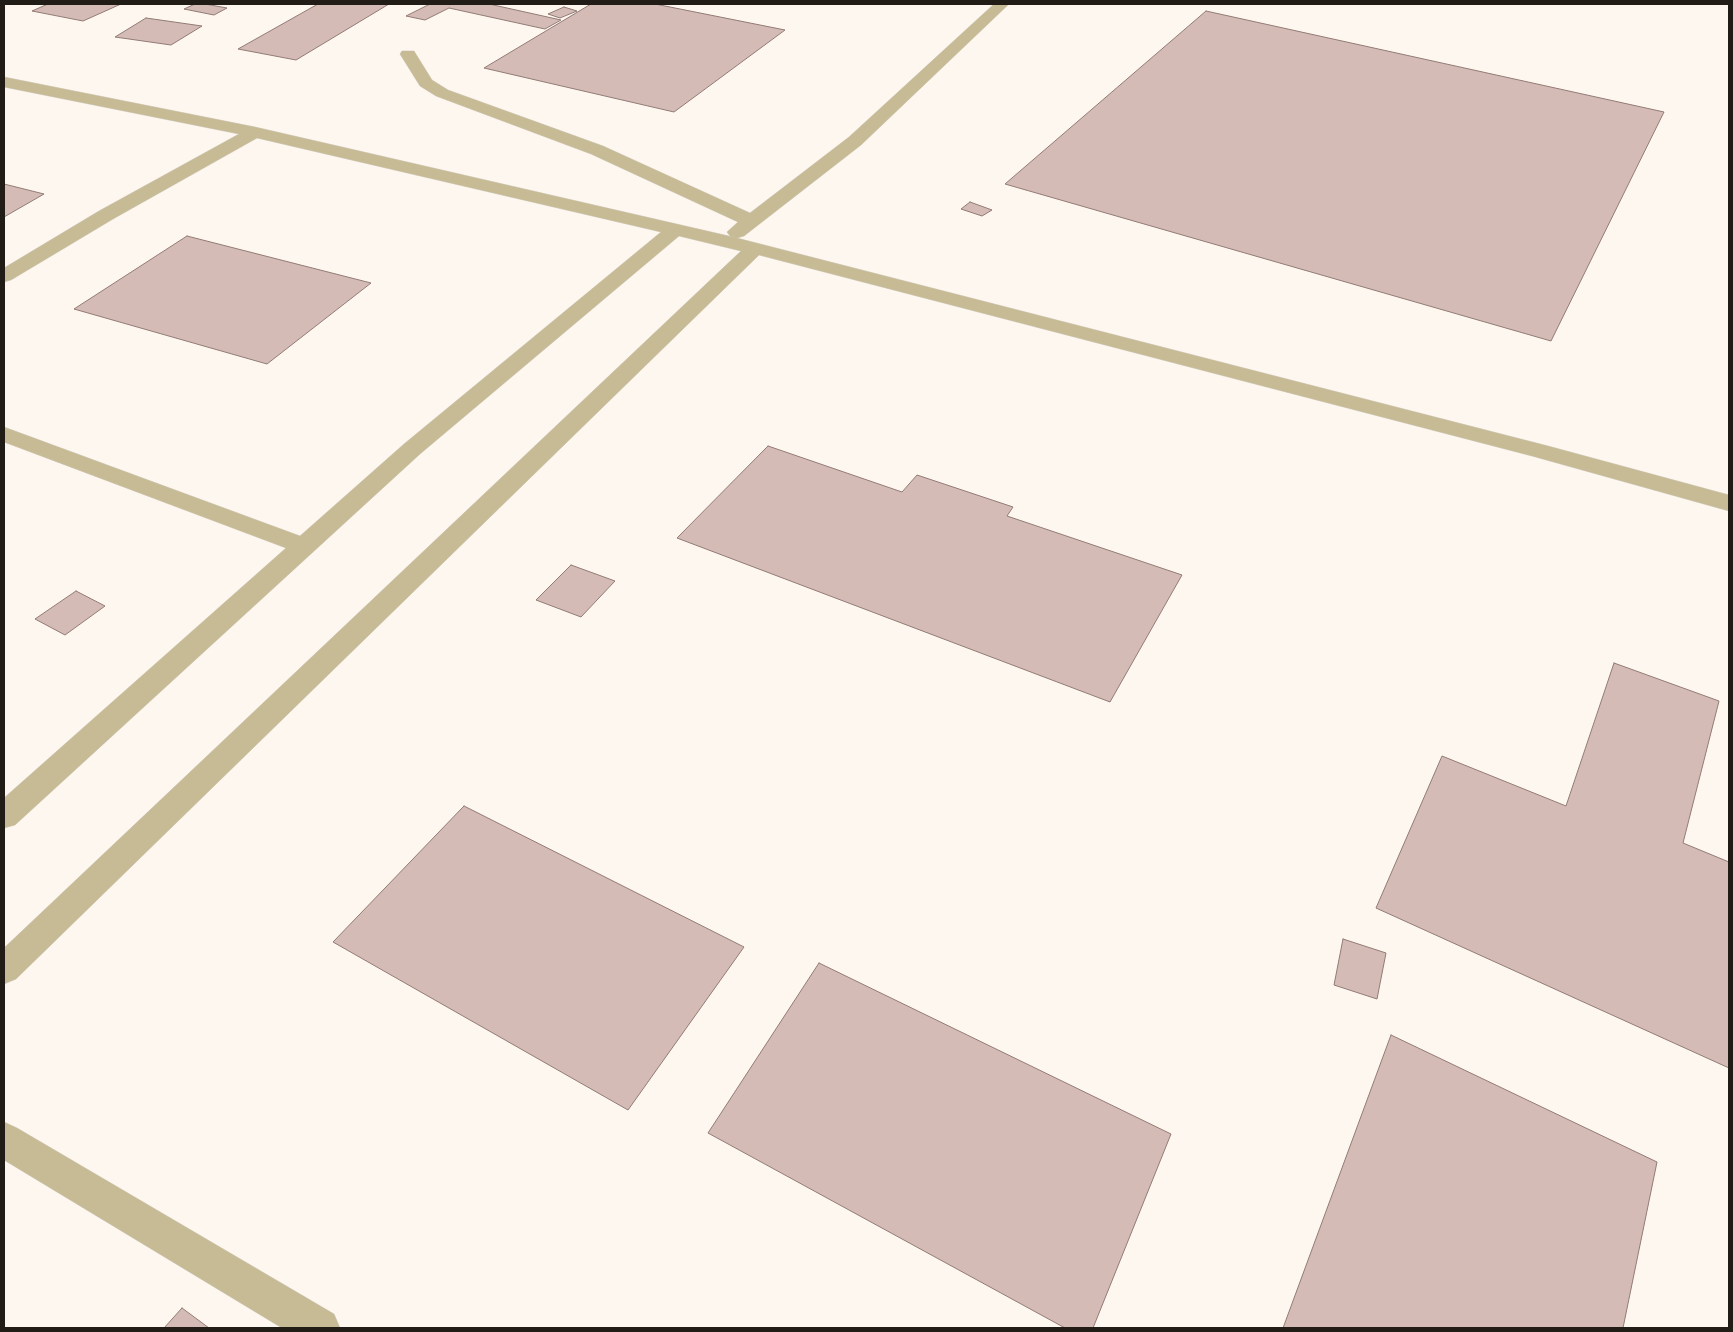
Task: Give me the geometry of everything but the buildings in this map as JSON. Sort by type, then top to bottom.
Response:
[{"type":"street","points":[[726,242],[750,220],[854,140],[1002,4]]},
{"type":"street","points":[[408,54],[426,83],[442,93],[597,150],[750,220]]},
{"type":"street","points":[[4,82],[255,132],[726,242],[1540,451],[1729,503]]},
{"type":"street","points":[[4,276],[106,215],[255,132]]},
{"type":"street","points":[[4,816],[412,449],[675,230]]},
{"type":"street","points":[[4,969],[754,249]]},
{"type":"street","points":[[4,434],[304,546]]},
{"type":"street","points":[[4,1140],[320,1328]]}]
